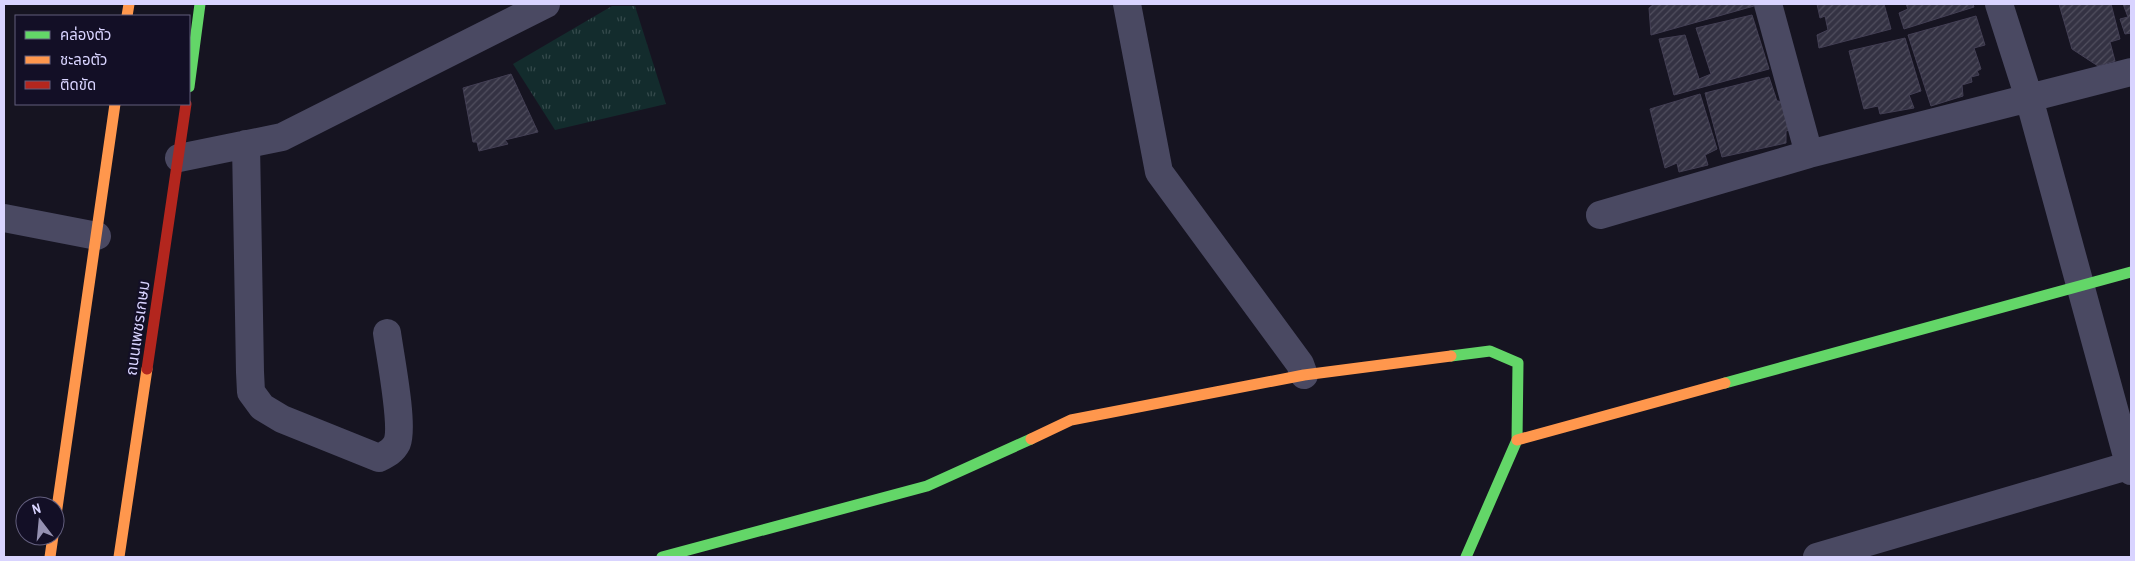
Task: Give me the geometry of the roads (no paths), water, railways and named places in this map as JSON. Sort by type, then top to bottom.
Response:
[{"type":"street","points":[[190,79],[200,4]]},
{"type":"street","points":[[179,158],[282,137],[546,4]]},
{"type":"street","points":[[1127,4],[1159,172],[1300,364],[1304,375]]},
{"type":"street","points":[[1768,4],[1809,154]]},
{"type":"street","points":[[1817,557],[2131,467],[2029,98],[1999,4]]},
{"type":"street","points":[[1600,215],[1809,154],[2131,72]]},
{"type":"street","points":[[59,496],[115,105]]},
{"type":"street","name":"ถนนเพชรเกษม","points":[[120,557],[186,105]]},
{"type":"street","points":[[246,144],[251,392],[262,407],[282,419],[379,458],[390,452],[397,442],[399,426],[387,333]]},
{"type":"street","points":[[4,218],[97,236]]},
{"type":"street","points":[[1517,440],[2081,284],[2131,272]]},
{"type":"street","points":[[662,557],[927,486],[1071,420],[1304,375],[1490,351],[1518,363],[1517,440],[1466,557]]}]
